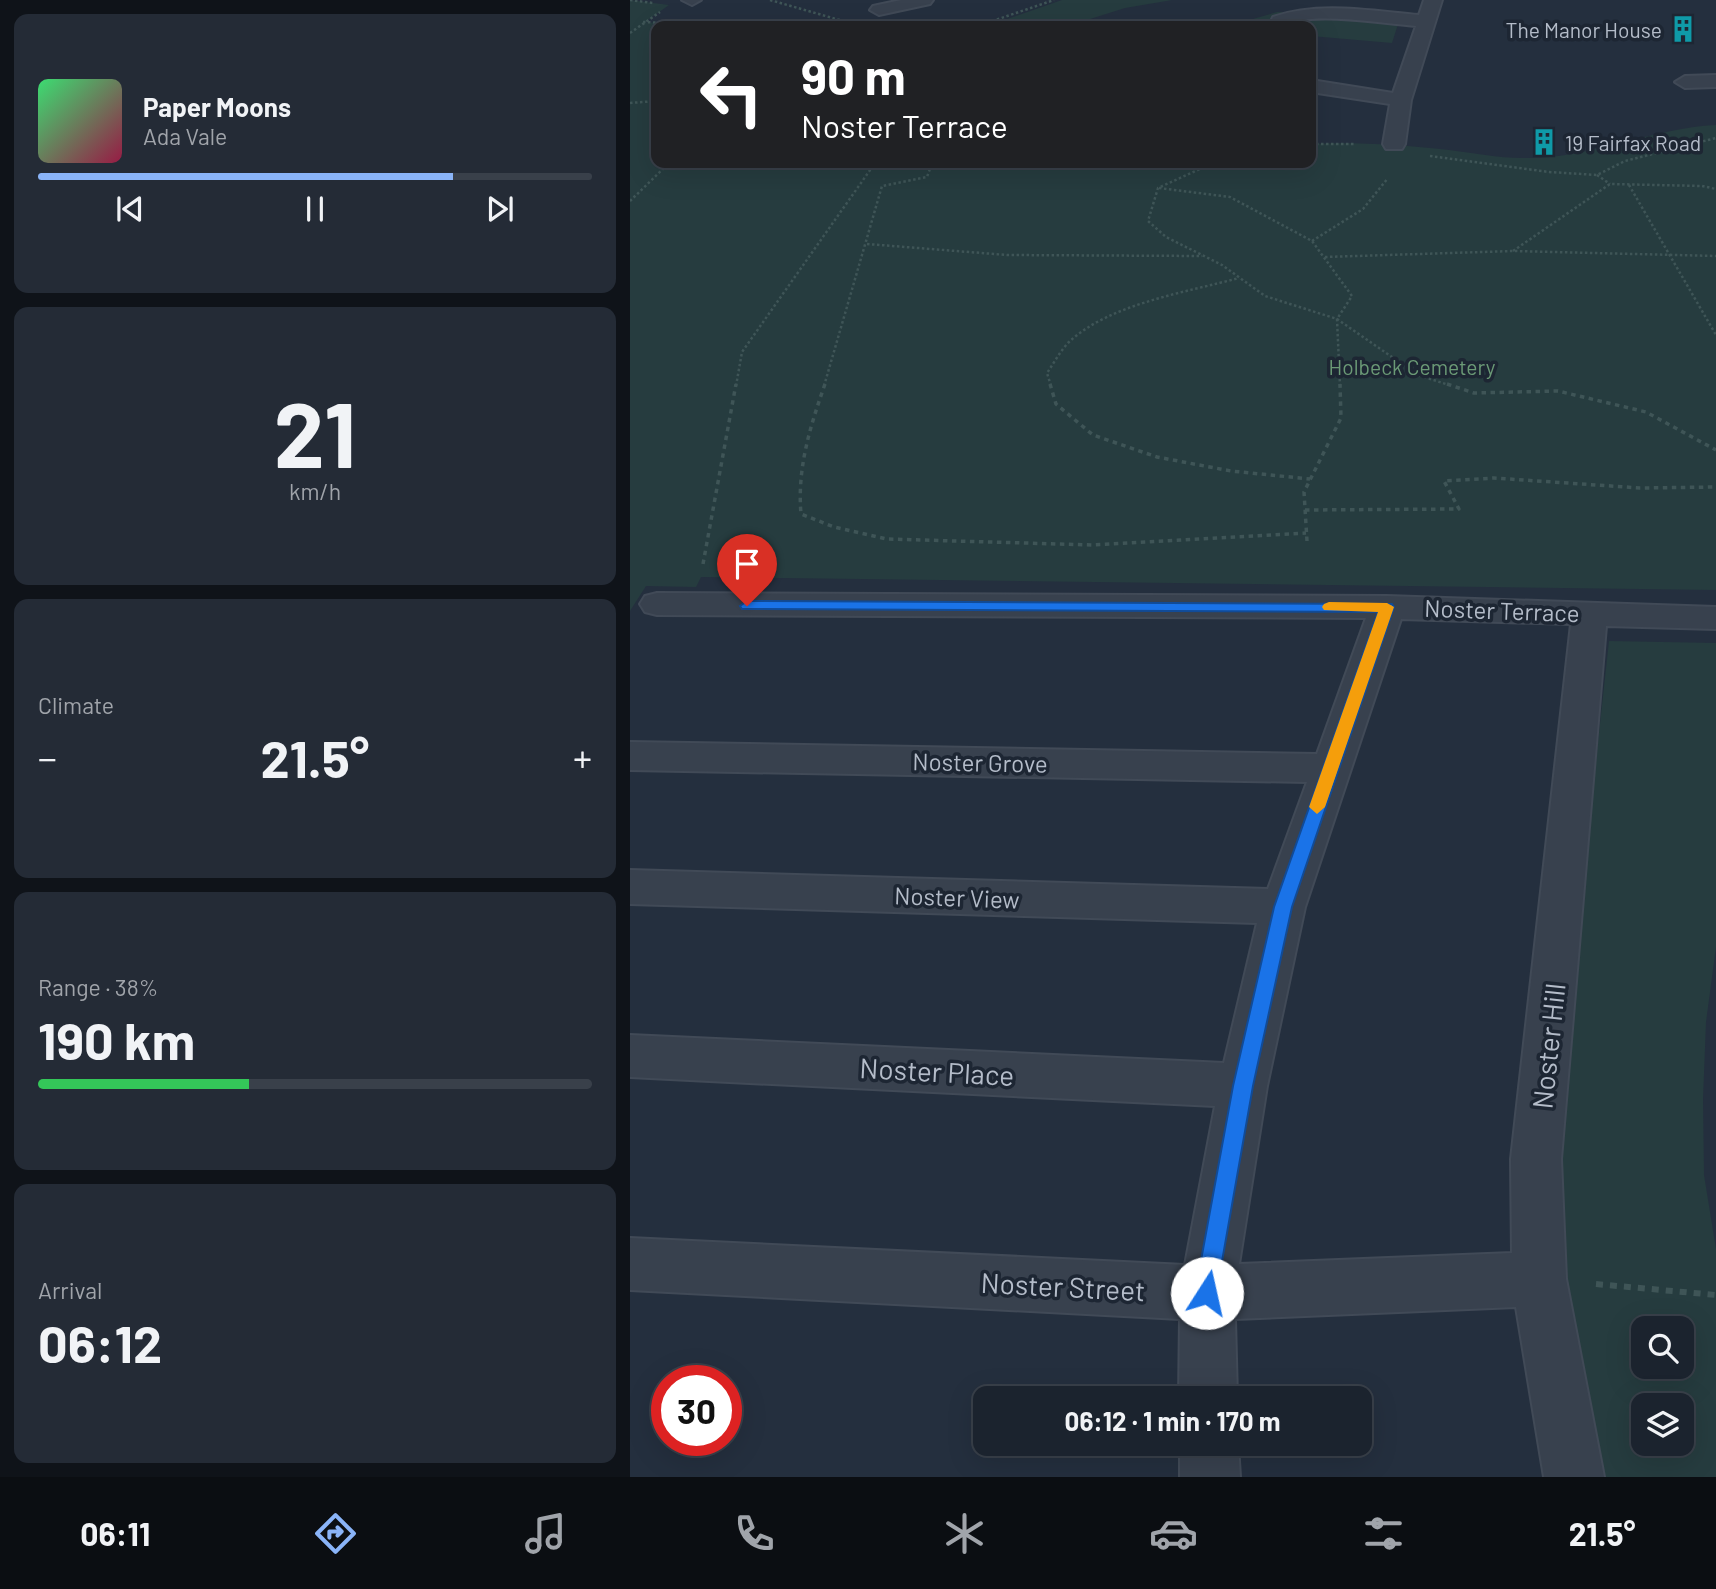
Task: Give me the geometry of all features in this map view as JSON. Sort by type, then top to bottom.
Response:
[{"type":"street","points":[[879,10],[924,0]]},
{"type":"street","points":[[1393,147],[1411,46],[1426,21],[1433,0]]},
{"type":"street","points":[[1279,21],[1286,17],[1306,14],[1426,21]]},
{"type":"street","points":[[1685,82],[1713,72]]},
{"type":"street","points":[[1316,87],[1401,100]]},
{"type":"street","name":"Noster Terrace","points":[[674,605],[1387,607],[1716,618]]},
{"type":"street","points":[[1208,1386],[1207,1293],[1243,1086],[1283,907],[1387,607]]},
{"type":"street","name":"Noster Hill","points":[[1574,1477],[1539,1279],[1536,1159],[1590,613]]},
{"type":"street","name":"Noster Grove","points":[[630,756],[1330,768]]},
{"type":"street","name":"Noster View","points":[[630,887],[1283,907]]},
{"type":"street","name":"Noster Place","points":[[630,1056],[1243,1086]]},
{"type":"street","name":"Noster Street","points":[[630,1264],[1207,1293],[1539,1279]]},
{"type":"street","points":[[1209,1456],[1210,1477]]},
{"type":"path","points":[[630,0],[656,4]]},
{"type":"path","points":[[770,0],[842,21]]},
{"type":"path","points":[[993,21],[1054,0]]},
{"type":"path","points":[[630,33],[660,11]]},
{"type":"path","points":[[630,103],[651,101]]},
{"type":"path","points":[[1312,241],[1363,209],[1390,175],[1393,147],[1549,172],[1597,175],[1625,161],[1716,138]]},
{"type":"path","points":[[630,201],[664,168]]},
{"type":"path","points":[[674,605],[701,577],[742,352],[871,168]]},
{"type":"path","points":[[930,168],[927,177],[882,186],[807,445],[797,493],[801,514],[834,527],[887,539],[1093,545],[1307,533]]},
{"type":"path","points":[[1202,168],[1158,188],[1148,220],[1166,237],[1205,256],[1265,296],[1337,319],[1418,375],[1474,393],[1558,391],[1646,412],[1716,450]]},
{"type":"path","points":[[1597,175],[1610,184]]},
{"type":"path","points":[[1513,251],[1610,184],[1702,186],[1716,189]]},
{"type":"path","points":[[1629,184],[1716,335]]},
{"type":"path","points":[[1158,188],[1230,197],[1312,241],[1337,279],[1352,296],[1337,319],[1341,418],[1304,492],[1307,541]]},
{"type":"path","points":[[867,244],[1007,254],[1205,256]]},
{"type":"path","points":[[1325,257],[1513,251],[1716,256]]},
{"type":"path","points":[[1240,278],[1117,314],[1071,340],[1047,373],[1056,404],[1093,435],[1157,457],[1231,471],[1310,480]]},
{"type":"path","points":[[1305,510],[1459,509],[1444,481],[1481,479],[1640,488],[1716,487]]},
{"type":"path","points":[[1539,1279],[1716,1295]]},
{"type":"green space","name":"Holbeck Cemetery","points":[[630,0],[669,5],[645,22],[651,22],[651,168],[1316,168],[1316,144],[1397,145],[1498,157],[1552,157],[1669,131],[1716,125],[1716,590],[701,577],[696,587],[646,586],[630,611]]},
{"type":"green space","points":[[1062,0],[1172,0],[1125,8],[1084,21],[1001,21]]},
{"type":"green space","points":[[1287,12],[1399,21],[1392,43],[1316,36],[1316,21],[1253,19]]},
{"type":"green space","points":[[1609,641],[1716,643],[1716,947],[1706,1022],[1703,1099],[1704,1175],[1716,1249],[1716,1477],[1589,1477],[1564,1343],[1553,1155]]},
{"type":"slow traffic","points":[[1317,807],[1387,607],[1329,607]]},
{"type":"place","name":"The Manor House","points":[[1683,29]]},
{"type":"place","name":"19 Fairfax Road","points":[[1544,142]]},
{"type":"route","points":[[747,606],[1387,607],[1283,907],[1243,1086],[1207,1293]]}]
